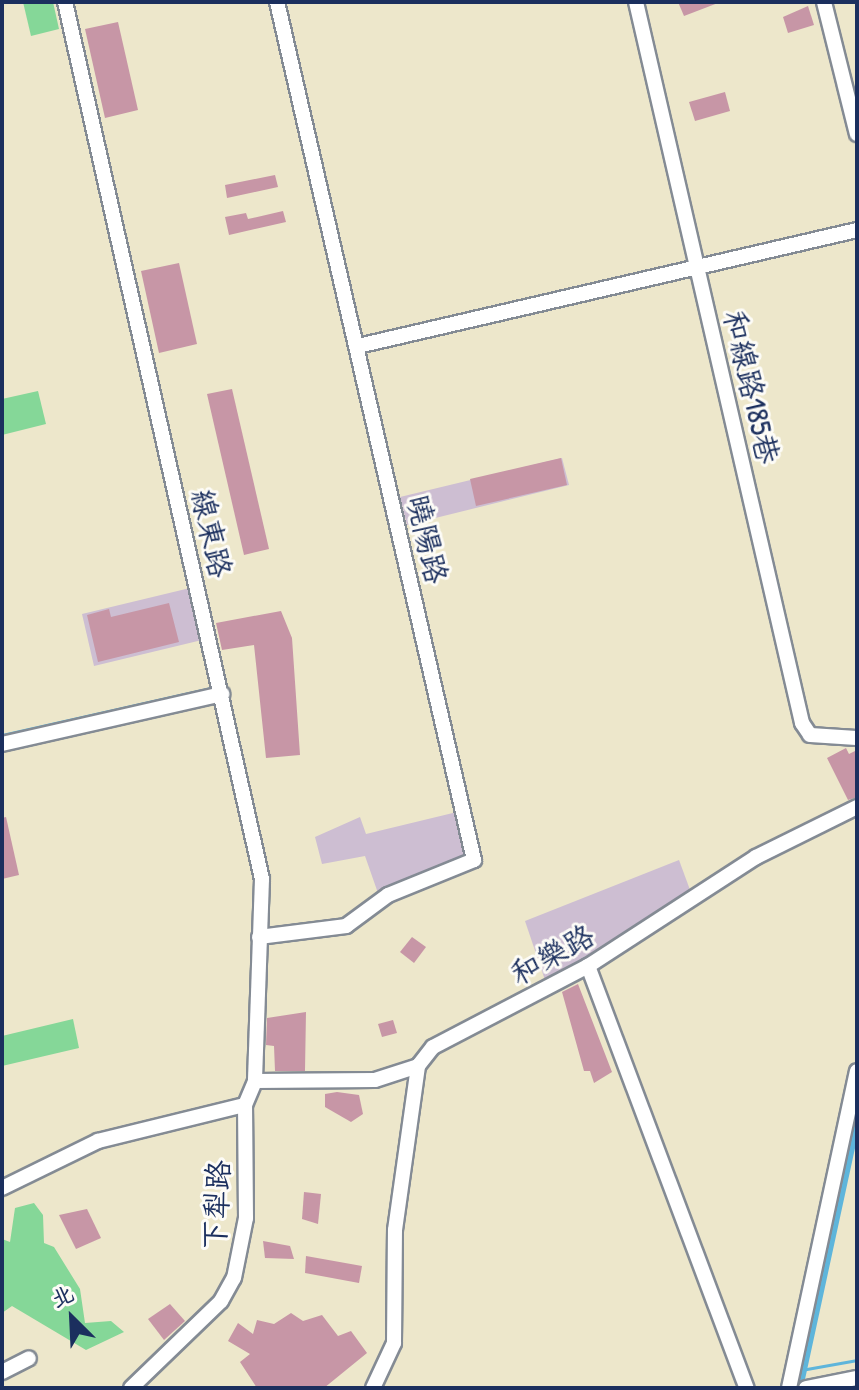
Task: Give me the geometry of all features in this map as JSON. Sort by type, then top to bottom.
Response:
[{"type":"street","name":"線東路","points":[[65,2],[262,879],[255,1081]]},
{"type":"street","name":"曉陽路","points":[[259,937],[346,926],[388,895],[474,860],[277,2]]},
{"type":"street","name":"和線路185巷","points":[[636,2],[802,723],[810,735],[857,738]]},
{"type":"street","points":[[824,2],[857,134]]},
{"type":"street","points":[[358,346],[857,230]]},
{"type":"street","points":[[2,744],[222,694]]},
{"type":"street","name":"和樂路","points":[[255,1081],[375,1080],[418,1066],[433,1047],[588,966],[756,857],[857,807]]},
{"type":"street","points":[[588,966],[747,1388]]},
{"type":"street","points":[[373,1388],[394,1343],[390,1302],[395,1230],[418,1066]]},
{"type":"street","points":[[789,1388],[857,1071]]},
{"type":"street","name":"下犁路","points":[[131,1388],[221,1301],[234,1278],[246,1218],[245,1105],[255,1081]]},
{"type":"street","points":[[2,1188],[116,1135],[245,1105]]},
{"type":"street","points":[[2,1372],[29,1358]]},
{"type":"street","points":[[806,1388],[857,1378]]},
{"type":"shaded area","points":[[562,458],[569,485],[407,525],[400,497]]},
{"type":"shaded area","points":[[190,588],[202,640],[94,666],[82,614]]},
{"type":"shaded area","points":[[457,812],[469,865],[379,896],[365,856],[322,864],[315,837],[360,817],[366,834]]},
{"type":"shaded area","points":[[679,860],[693,898],[548,989],[525,921]]},
{"type":"green space","points":[[23,2],[53,2],[59,29],[31,36]]},
{"type":"green space","points":[[38,391],[46,424],[2,435],[2,399]]},
{"type":"green space","points":[[73,1019],[79,1048],[2,1066],[2,1036]]},
{"type":"green space","points":[[34,1203],[43,1215],[44,1243],[54,1247],[80,1289],[85,1323],[111,1321],[124,1332],[86,1350],[12,1306],[2,1313],[2,1239],[10,1242],[15,1208]]},
{"type":"building","points":[[678,2],[718,2],[718,3],[684,16]]},
{"type":"building","points":[[808,6],[814,25],[788,33],[783,17]]},
{"type":"building","points":[[118,22],[138,110],[105,118],[85,29]]},
{"type":"building","points":[[725,92],[730,111],[695,121],[689,102]]},
{"type":"building","points":[[275,175],[278,187],[227,198],[225,185]]},
{"type":"building","points":[[283,211],[286,222],[229,235],[225,217],[246,213],[248,219]]},
{"type":"building","points":[[179,263],[197,344],[159,353],[141,271]]},
{"type":"building","points":[[232,389],[269,549],[244,555],[207,394]]},
{"type":"building","points":[[561,458],[567,485],[476,506],[470,479]]},
{"type":"building","points":[[169,603],[179,642],[98,662],[87,615],[109,609],[111,617]]},
{"type":"building","points":[[281,611],[292,638],[300,755],[266,758],[254,645],[222,650],[216,623]]},
{"type":"building","points":[[846,748],[849,754],[857,750],[857,797],[848,800],[827,758]]},
{"type":"building","points":[[6,817],[19,875],[2,879],[2,818]]},
{"type":"building","points":[[412,937],[426,947],[414,963],[400,952]]},
{"type":"building","points":[[578,984],[612,1072],[594,1083],[590,1071],[584,1071],[562,992]]},
{"type":"building","points":[[306,1012],[305,1071],[275,1071],[274,1046],[266,1045],[267,1018]]},
{"type":"building","points":[[393,1020],[397,1033],[382,1037],[378,1024]]},
{"type":"building","points":[[325,1094],[359,1095],[363,1114],[351,1122],[325,1107]]},
{"type":"building","points":[[304,1192],[321,1194],[318,1224],[302,1219]]},
{"type":"building","points":[[87,1209],[101,1238],[76,1249],[59,1215]]},
{"type":"building","points":[[263,1241],[290,1246],[294,1259],[265,1258]]},
{"type":"building","points":[[306,1256],[362,1266],[359,1283],[305,1273]]},
{"type":"building","points":[[170,1304],[185,1321],[164,1340],[148,1319]]},
{"type":"building","points":[[291,1313],[303,1321],[322,1315],[338,1336],[351,1331],[367,1353],[324,1388],[257,1388],[240,1362],[250,1354],[228,1341],[238,1323],[253,1334],[257,1320],[274,1324]]},
{"type":"waterway","points":[[2,735],[210,688]]},
{"type":"waterway","points":[[797,1388],[857,1111]]},
{"type":"waterway","points":[[801,1370],[857,1360]]}]
